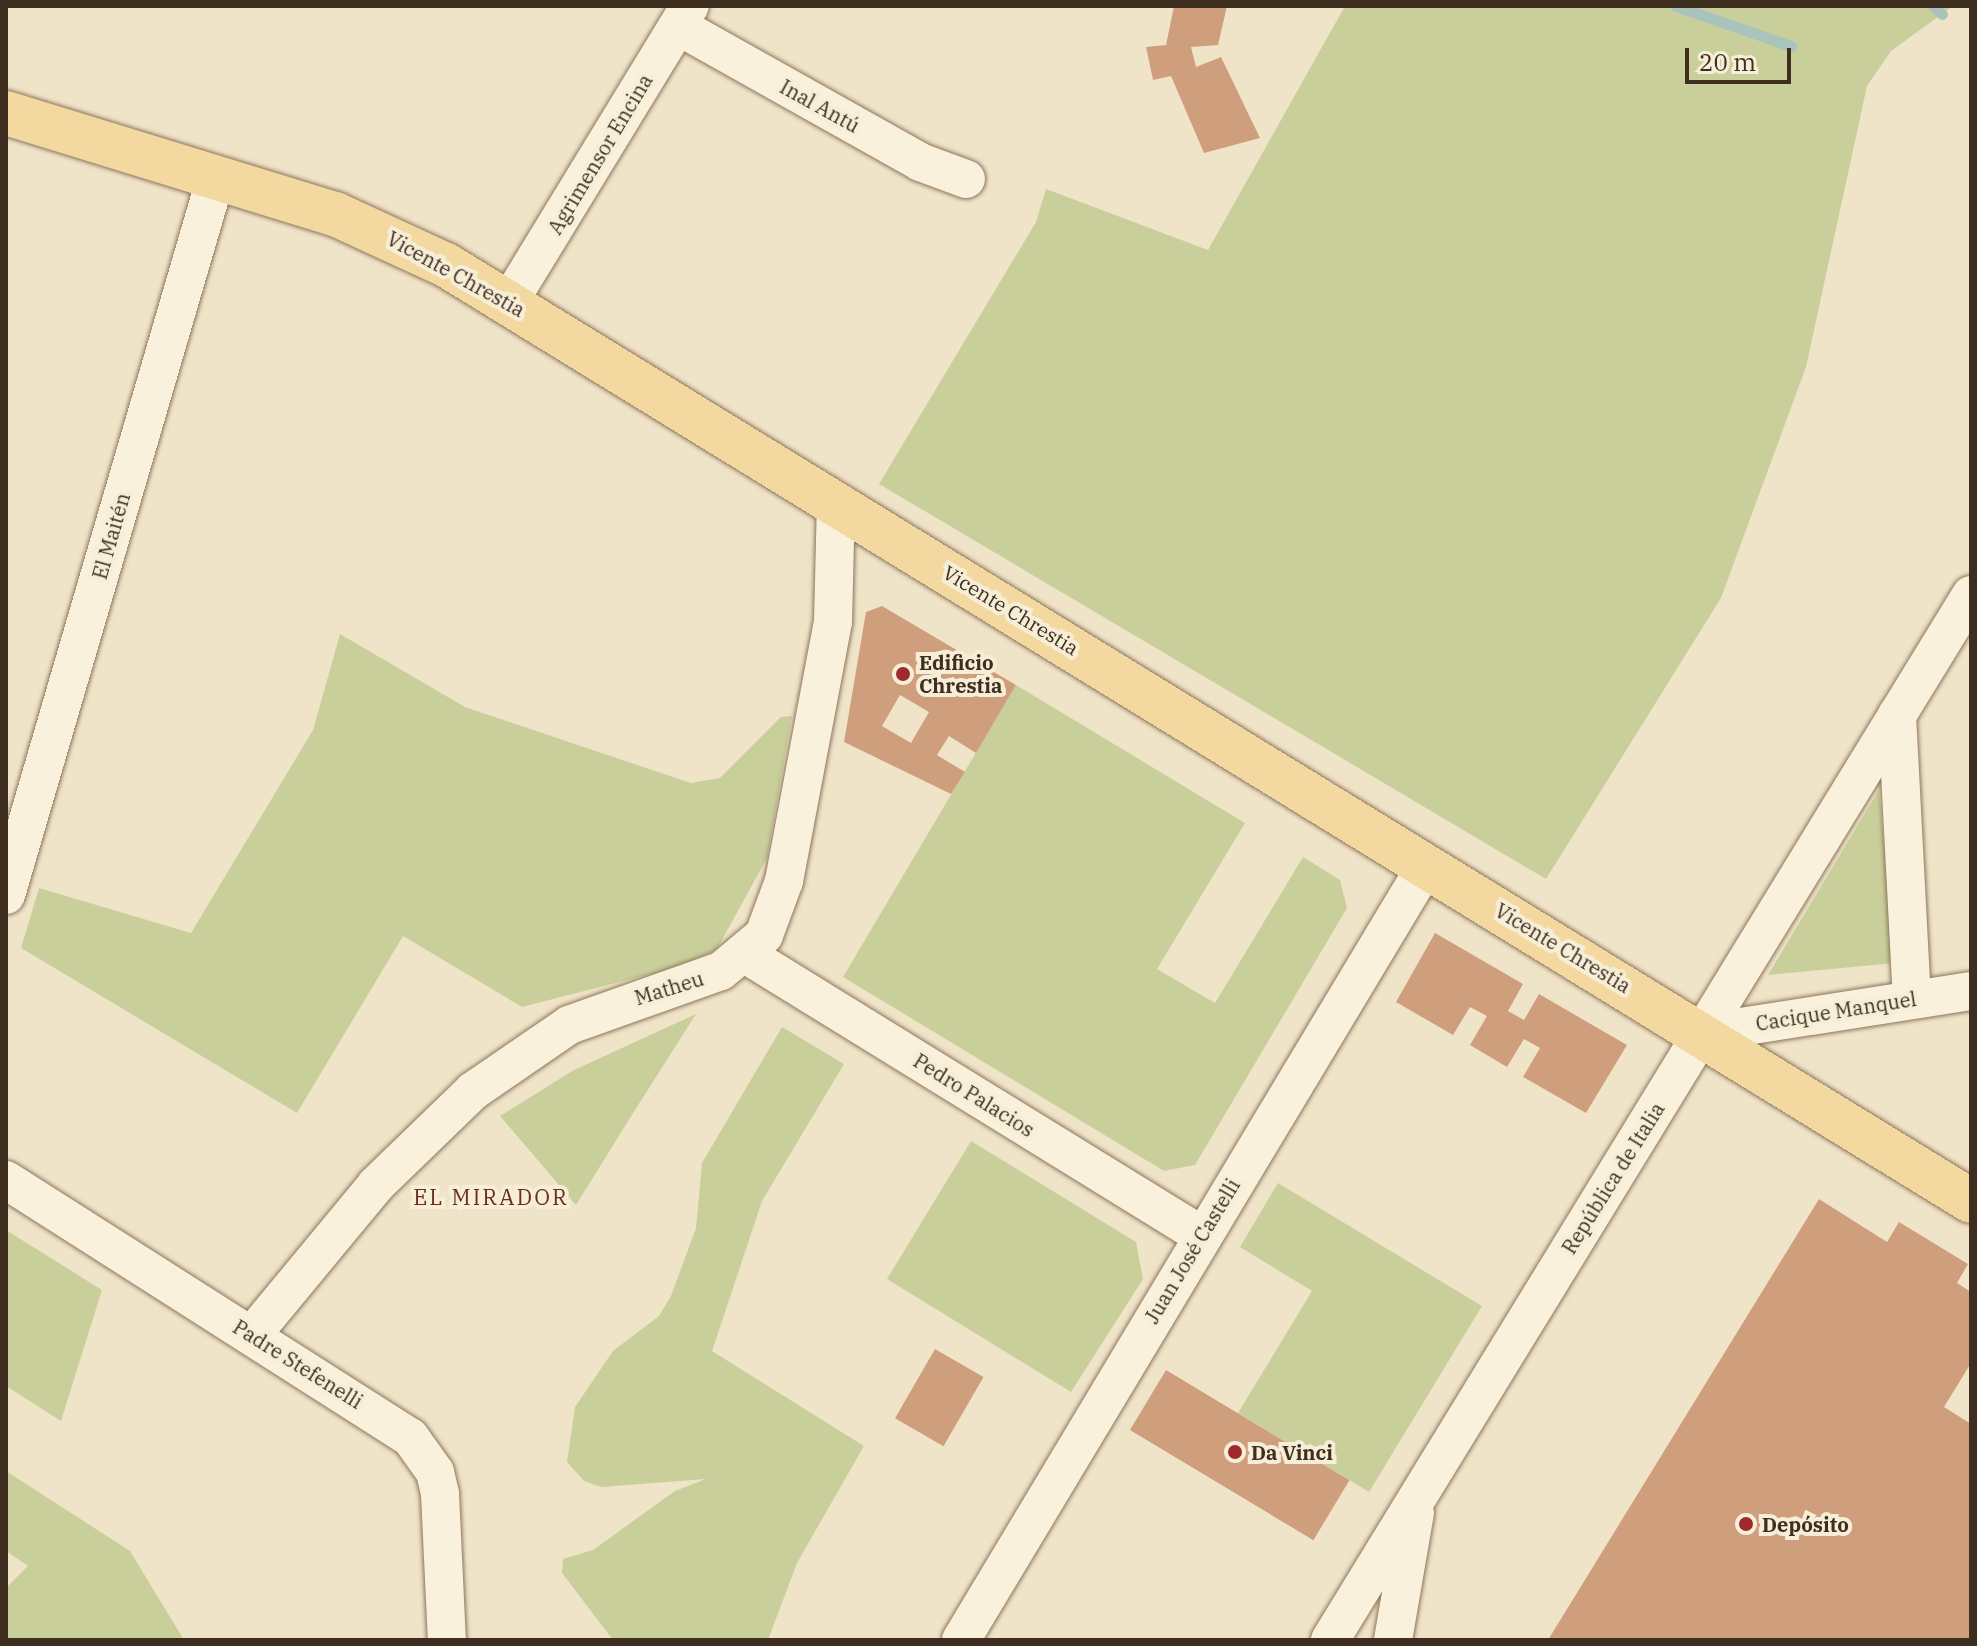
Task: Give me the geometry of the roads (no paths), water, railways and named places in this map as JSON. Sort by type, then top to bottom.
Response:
[{"type":"main road","name":"Vicente Chrestia","points":[[6,113],[216,177],[392,237],[509,302],[1971,1201]]},
{"type":"street","name":"Inal Antú","points":[[684,16],[920,162],[966,179]]},
{"type":"street","name":"Agrimensor Encina","points":[[509,302],[684,16]]},
{"type":"street","name":"El Maitén","points":[[6,895],[216,177]]},
{"type":"street","points":[[747,955],[776,912],[784,881],[833,622],[836,503]]},
{"type":"street","name":"República de Italia","points":[[1330,1640],[1971,595]]},
{"type":"street","points":[[1897,715],[1912,997]]},
{"type":"street","name":"Juan José Castelli","points":[[961,1640],[1201,1235],[1427,864]]},
{"type":"street","name":"Pedro Palacios","points":[[747,955],[1201,1235]]},
{"type":"street","name":"Matheu","points":[[252,1335],[423,1135],[520,1055],[569,1025],[747,955]]},
{"type":"street","name":"Cacique Manquel","points":[[1702,1033],[1912,997],[1971,991]]},
{"type":"street","name":"Padre Stefenelli","points":[[6,1180],[393,1424],[424,1453],[440,1494],[447,1640]]},
{"type":"street","points":[[1393,1640],[1417,1497]]},
{"type":"waterway","points":[[1676,6],[1791,46]]},
{"type":"waterway","points":[[1933,6],[1942,14]]},
{"type":"place","name":"Edificio Chrestia","points":[[903,674]]},
{"type":"place","name":"Da Vinci","points":[[1235,1452]]},
{"type":"place","name":"Depósito","points":[[1746,1524]]},
{"type":"district","name":"EL MIRADOR","points":[[491,1197]]}]
